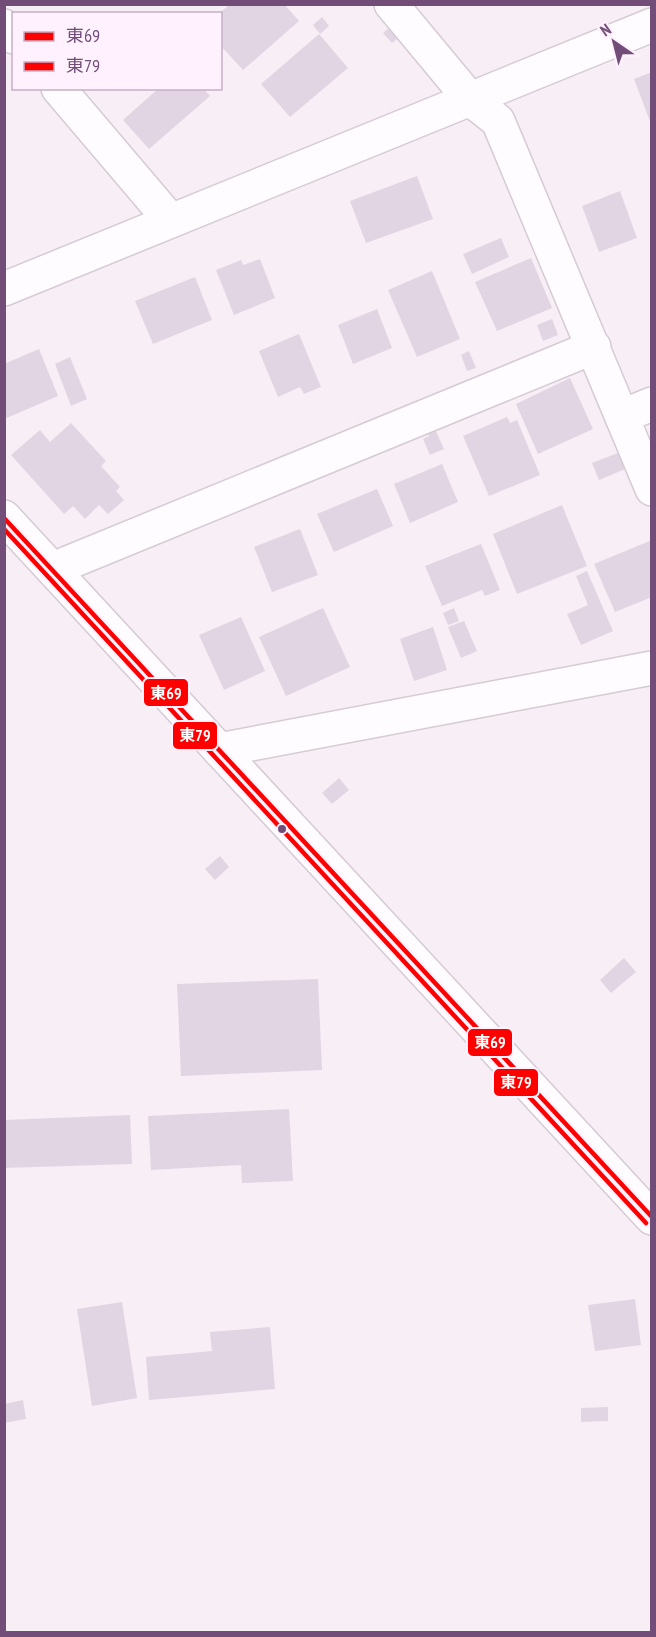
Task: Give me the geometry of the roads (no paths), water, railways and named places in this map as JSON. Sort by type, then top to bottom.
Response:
[{"type":"street","points":[[391,4],[470,99],[498,122],[594,347],[637,410],[651,489]]},
{"type":"street","points":[[4,289],[651,25]]},
{"type":"street","points":[[60,90],[171,220]]},
{"type":"street","points":[[53,569],[594,347]]},
{"type":"street","points":[[4,517],[651,1218]]},
{"type":"street","points":[[219,750],[651,668]]}]
